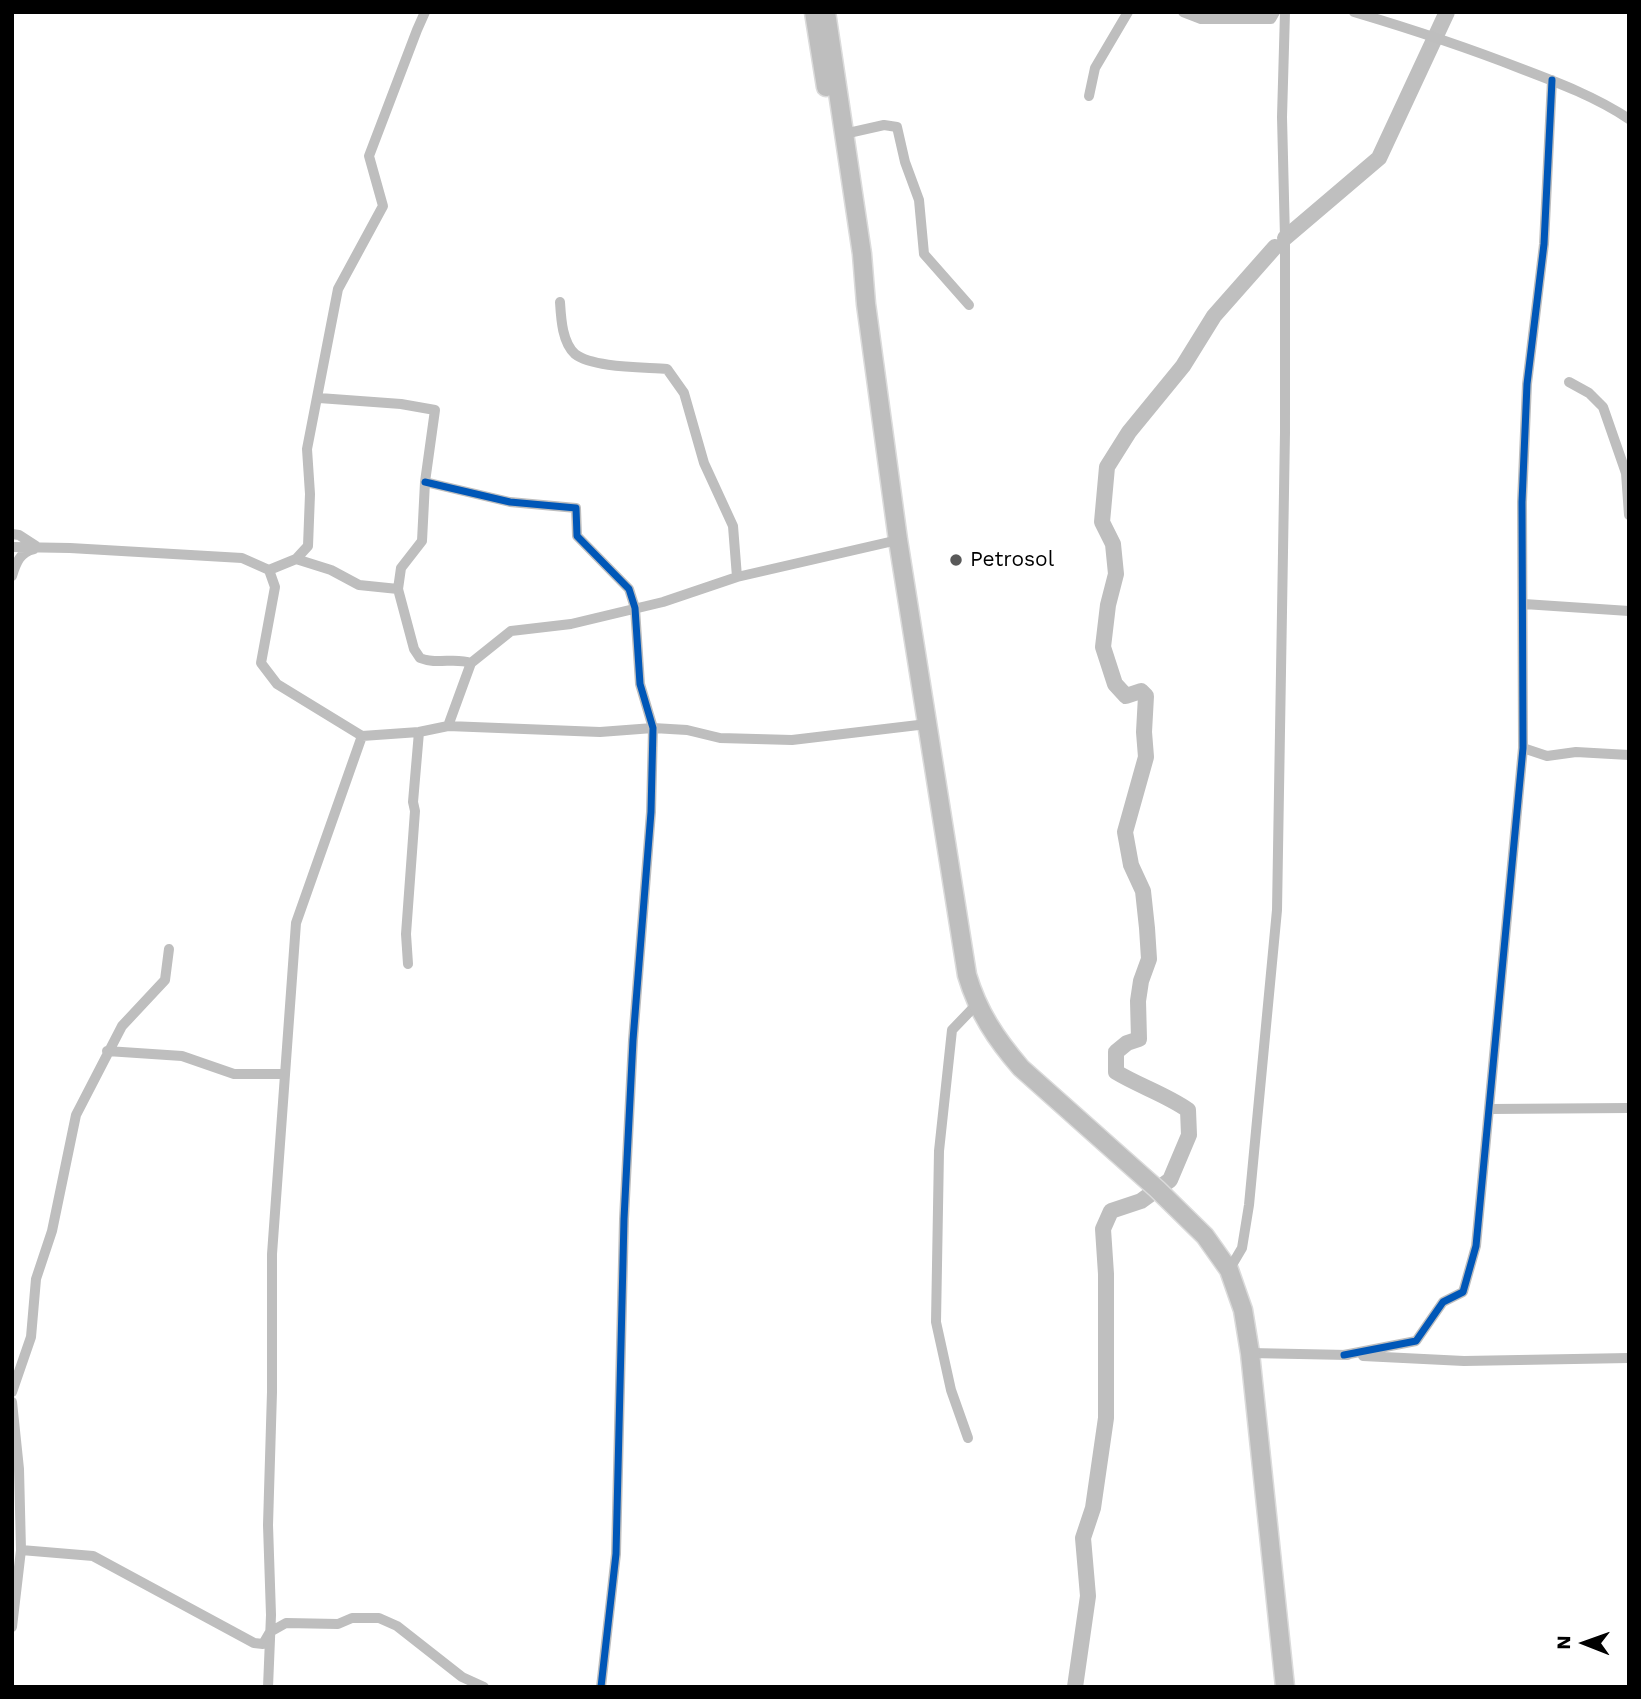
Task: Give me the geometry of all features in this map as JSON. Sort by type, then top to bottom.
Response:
[{"type":"highway","points":[[814,12],[850,254],[866,303]]},
{"type":"highway","points":[[826,12],[862,254],[866,303],[898,540],[962,957],[977,1004],[998,1041],[1021,1068],[1180,1211],[1205,1236],[1229,1270],[1243,1310],[1250,1353],[1285,1687]]},
{"type":"street","points":[[12,547],[242,558],[269,570],[296,559],[307,546],[310,494],[307,449],[338,289],[383,206],[369,156],[425,12]]},
{"type":"street","points":[[1089,96],[1094,68],[1128,12]]},
{"type":"street","points":[[1183,12],[1201,19],[1271,19],[1275,12]]},
{"type":"street","points":[[1229,1270],[1242,1248],[1249,1205],[1277,910],[1285,418],[1282,117],[1285,12]]},
{"type":"street","points":[[1354,12],[1440,37],[1552,80],[1606,104],[1629,119]]},
{"type":"street","points":[[1343,1355],[1416,1341],[1443,1303],[1463,1292],[1476,1246],[1523,748],[1522,502],[1527,384],[1544,244],[1552,80]]},
{"type":"street","points":[[844,134],[884,125],[897,127],[905,162],[919,200],[924,254],[969,305]]},
{"type":"street","points":[[560,302],[566,341],[575,354],[592,362],[667,369],[684,393],[704,463],[733,526],[737,577]]},
{"type":"street","points":[[1569,382],[1589,393],[1603,407],[1626,473],[1629,515]]},
{"type":"street","points":[[319,398],[401,404],[435,410],[425,482],[422,541],[401,568],[398,589],[414,649],[420,658],[436,662],[463,660],[471,663]]},
{"type":"street","points":[[425,482],[510,502],[576,508],[577,537],[629,589],[635,608],[640,684],[653,728],[651,812],[633,1040],[624,1219],[616,1554],[601,1687]]},
{"type":"street","points":[[12,534],[40,547]]},
{"type":"street","points":[[448,726],[471,663],[511,631],[571,624],[663,602],[737,577],[898,540]]},
{"type":"street","points":[[12,576],[25,551],[40,547]]},
{"type":"street","points":[[296,559],[331,570],[359,585],[398,589]]},
{"type":"street","points":[[269,570],[275,587],[261,663],[277,684],[362,736],[419,732],[448,726],[600,732],[653,728],[687,730],[720,738],[792,740],[927,724]]},
{"type":"street","points":[[1524,604],[1629,611]]},
{"type":"street","points":[[408,964],[406,934],[419,732]]},
{"type":"street","points":[[268,1687],[272,1254],[296,923],[362,736]]},
{"type":"street","points":[[1523,748],[1547,756],[1576,752],[1629,755]]},
{"type":"street","points":[[12,1392],[31,1337],[36,1279],[52,1231],[76,1115],[122,1026],[165,980],[169,948]]},
{"type":"street","points":[[968,1438],[951,1390],[936,1322],[938,1177],[952,1030],[977,1004]]},
{"type":"street","points":[[107,1051],[182,1056],[234,1074],[285,1074]]},
{"type":"street","points":[[1490,1109],[1629,1108]]},
{"type":"street","points":[[1250,1353],[1464,1361],[1629,1358]]},
{"type":"street","points":[[12,1402],[19,1469],[21,1550],[12,1627]]},
{"type":"street","points":[[21,1550],[93,1556],[171,1601],[254,1643],[263,1644],[270,1632],[286,1623],[338,1624],[352,1618],[379,1618],[397,1626],[463,1677],[484,1687]]},
{"type":"waterway","points":[[1285,238],[1379,158],[1447,12]]},
{"type":"waterway","points":[[1075,1687],[1088,1596],[1083,1538],[1093,1508],[1106,1418],[1106,1274],[1103,1229],[1111,1211],[1141,1201],[1170,1180],[1189,1135],[1188,1110],[1116,1072],[1116,1052],[1127,1043],[1139,1039],[1138,1001],[1141,981],[1149,959],[1143,891],[1131,865],[1125,832],[1146,757],[1146,696],[1141,691],[1126,696],[1115,684],[1103,647],[1108,605],[1116,574],[1113,544],[1102,522],[1107,467],[1129,432],[1183,366],[1214,316],[1275,247]]},
{"type":"cycle path","points":[[1344,1355],[1416,1341],[1443,1302],[1463,1292],[1476,1246],[1523,748],[1522,502],[1527,384],[1544,244],[1552,80]]},
{"type":"cycle path","points":[[425,482],[510,502],[576,508],[577,536],[629,589],[635,608],[640,684],[653,728],[651,812],[633,1040],[624,1219],[616,1554],[601,1687]]},
{"type":"place","name":"Petrosol","points":[[956,560]]}]
